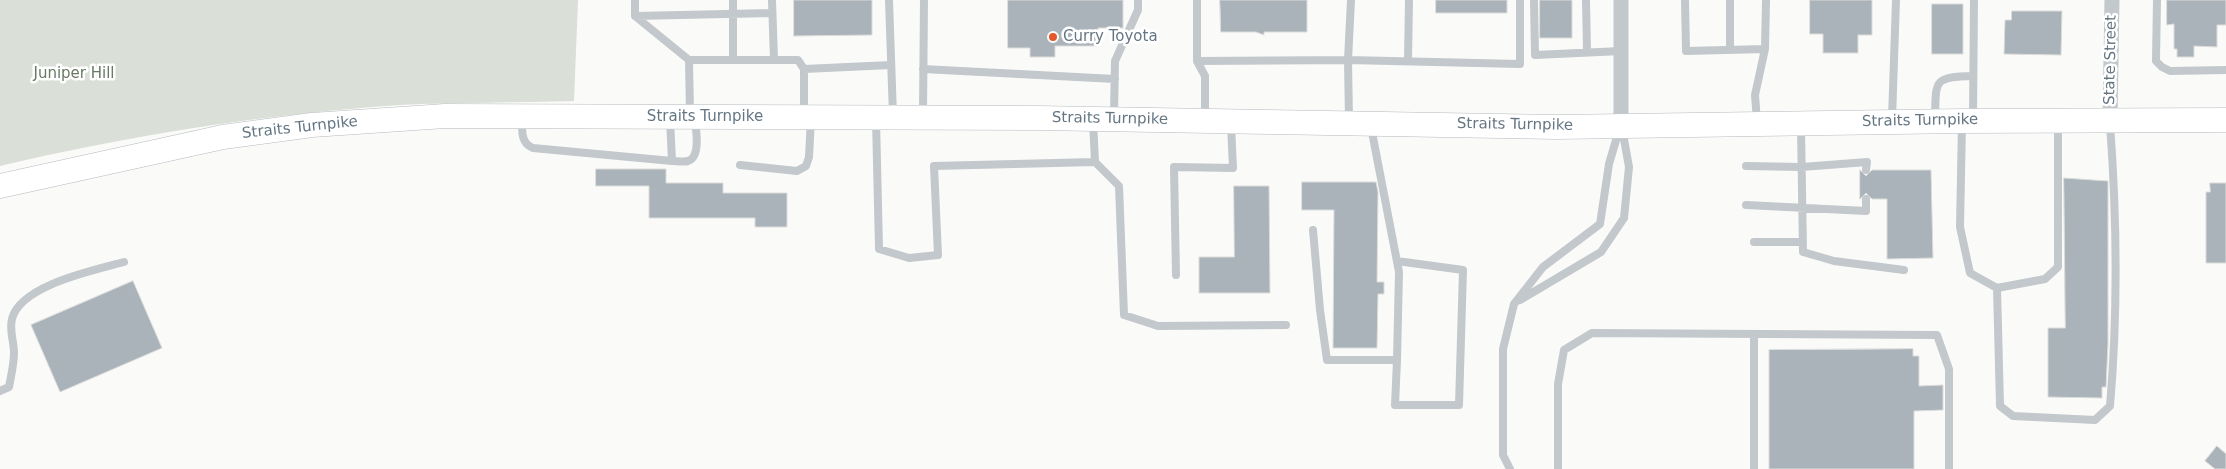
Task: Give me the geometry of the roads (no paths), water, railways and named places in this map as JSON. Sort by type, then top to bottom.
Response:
[{"type":"main road","name":"Straits Turnpike","points":[[0,186],[223,137],[312,124],[445,116],[1231,120],[1557,127],[1621,124],[1968,120],[2226,120]]},
{"type":"street","points":[[1621,0],[1621,124]]},
{"type":"street","name":"State Street","points":[[2110,120],[2112,0]]},
{"type":"lane","points":[[635,0],[635,16]]},
{"type":"lane","points":[[733,0],[733,60]]},
{"type":"lane","points":[[772,0],[774,60]]},
{"type":"lane","points":[[889,0],[891,65],[885,117],[879,249],[909,258],[938,255],[934,166],[1095,162],[1120,186],[1124,315],[1158,326],[1286,325]]},
{"type":"lane","points":[[923,117],[924,0]]},
{"type":"lane","points":[[1095,162],[1103,119],[1115,79],[1115,61],[1138,10],[1138,0]]},
{"type":"lane","points":[[1197,0],[1197,61],[1204,76],[1205,120]]},
{"type":"lane","points":[[1351,0],[1348,60],[1359,122],[1400,272],[1395,405],[1459,405],[1463,270],[1397,260]]},
{"type":"lane","points":[[1408,61],[1409,0]]},
{"type":"lane","points":[[1197,61],[1348,60],[1520,64],[1520,0]]},
{"type":"lane","points":[[1534,0],[1535,55],[1621,50]]},
{"type":"lane","points":[[1586,0],[1587,51]]},
{"type":"lane","points":[[1685,0],[1686,51],[1765,49]]},
{"type":"lane","points":[[1730,0],[1730,50]]},
{"type":"lane","points":[[1757,123],[1755,95],[1765,49],[1766,0]]},
{"type":"lane","points":[[1892,122],[1896,0]]},
{"type":"lane","points":[[1974,0],[1973,76],[1960,228],[1970,273],[1997,288],[2045,279],[2058,267],[2058,120]]},
{"type":"lane","points":[[2157,0],[2156,60],[2162,67],[2170,71],[2226,70]]},
{"type":"lane","points":[[635,16],[772,13]]},
{"type":"lane","points":[[635,16],[689,60],[798,60],[804,69],[808,117],[809,157],[806,166],[797,171],[740,165]]},
{"type":"lane","points":[[672,161],[685,117],[689,60]]},
{"type":"lane","points":[[804,69],[891,65]]},
{"type":"lane","points":[[923,69],[1115,79]]},
{"type":"lane","points":[[1935,121],[1936,88],[1941,80],[1948,77],[1973,76]]},
{"type":"lane","points":[[522,116],[523,139],[533,148],[688,161],[693,158],[696,150],[685,117]]},
{"type":"lane","points":[[1176,275],[1174,167],[1234,168],[1231,120]]},
{"type":"lane","points":[[1997,288],[2000,406],[2013,416],[2095,420],[2110,406],[2114,360],[2116,202],[2110,120]]},
{"type":"lane","points":[[1802,122],[1803,252],[1834,261],[1904,270]]},
{"type":"lane","points":[[1514,304],[1601,252],[1624,218],[1629,167],[1621,124]]},
{"type":"lane","points":[[1510,469],[1503,455],[1503,349],[1514,304],[1544,268],[1600,224],[1609,164],[1621,124]]},
{"type":"lane","points":[[1746,166],[1802,167],[1867,162],[1866,170]]},
{"type":"lane","points":[[1746,204],[1866,211],[1866,199]]},
{"type":"lane","points":[[1314,230],[1320,310],[1328,360],[1397,360]]},
{"type":"lane","points":[[1754,242],[1802,242]]},
{"type":"lane","points":[[0,391],[9,387],[14,352],[10,333],[12,318],[19,303],[56,282],[124,262]]},
{"type":"lane","points":[[1558,469],[1558,384],[1564,350],[1592,333],[1937,335],[1949,369],[1949,469]]},
{"type":"lane","points":[[1754,335],[1754,469]]},
{"type":"place","name":"Curry Toyota","points":[[1053,37]]},
{"type":"park label","name":"Juniper Hill","points":[[74,74]]}]
